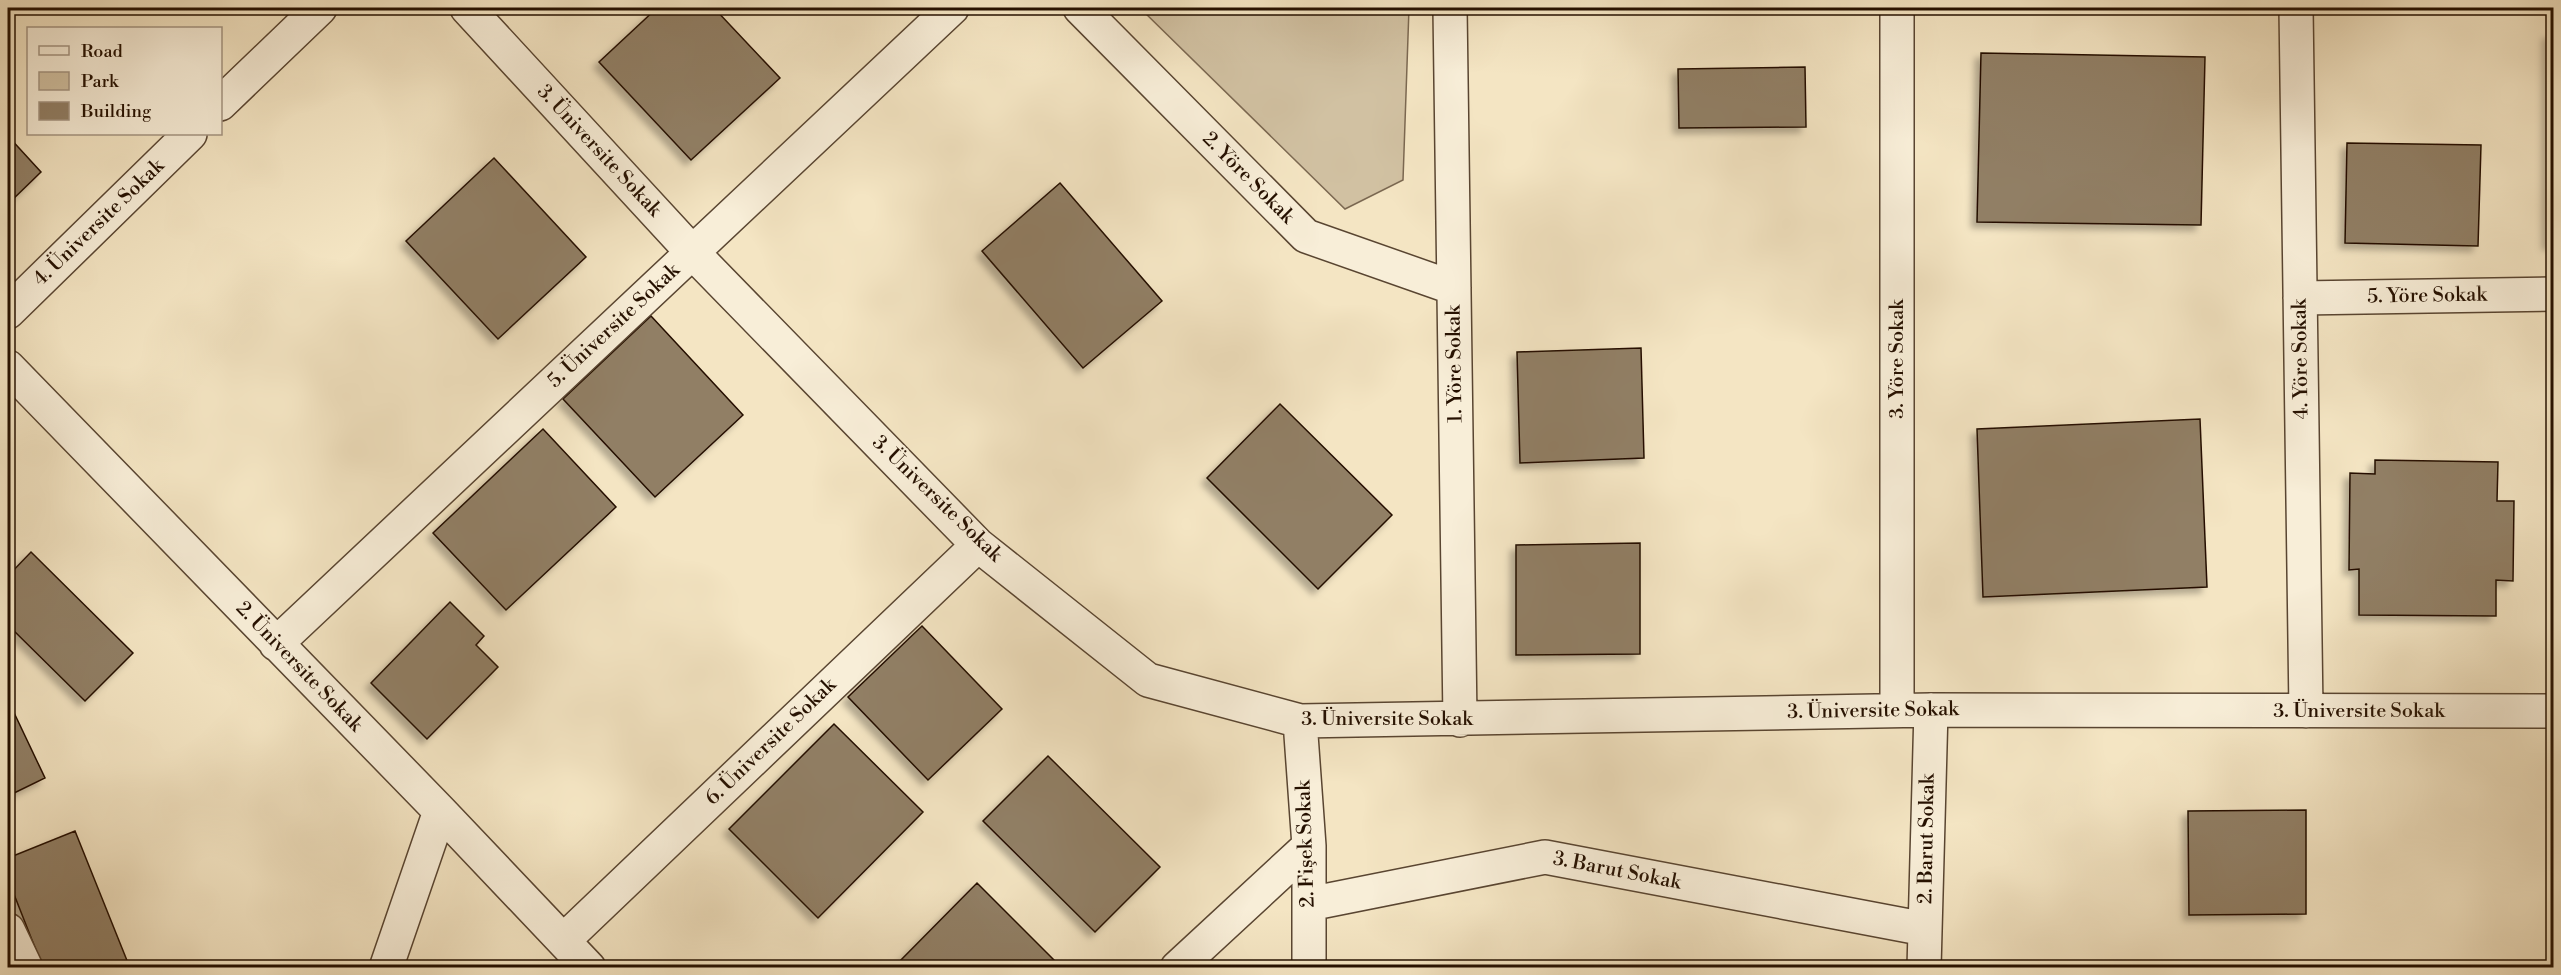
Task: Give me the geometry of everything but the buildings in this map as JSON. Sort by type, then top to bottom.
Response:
[{"type":"street","points":[[222,102],[320,8]]},
{"type":"street","name":"3. Üniversite Sokak","points":[[467,8],[692,252],[978,545],[1148,680],[1300,721],[1460,720],[1897,710],[2553,711]]},
{"type":"street","name":"5. Üniversite Sokak","points":[[276,644],[952,8]]},
{"type":"street","name":"2. Yöre Sokak","points":[[1080,8],[1306,236],[1454,288]]},
{"type":"street","name":"1. Yöre Sokak","points":[[1450,8],[1460,720]]},
{"type":"street","name":"3. Yöre Sokak","points":[[1897,8],[1897,710]]},
{"type":"street","name":"4. Yöre Sokak","points":[[2296,8],[2306,711]]},
{"type":"street","name":"4. Üniversite Sokak","points":[[8,312],[189,135]]},
{"type":"street","name":"5. Yöre Sokak","points":[[2300,298],[2553,294]]},
{"type":"street","name":"2. Üniversite Sokak","points":[[8,367],[440,811],[589,968]]},
{"type":"street","name":"6. Üniversite Sokak","points":[[564,940],[978,545]]},
{"type":"street","name":"2. Barut Sokak","points":[[1924,968],[1931,710]]},
{"type":"street","name":"2. Fişek Sokak","points":[[1300,721],[1309,846],[1309,968]]},
{"type":"street","points":[[386,968],[440,811]]},
{"type":"street","points":[[1177,968],[1309,846]]},
{"type":"street","name":"3. Barut Sokak","points":[[1309,904],[1545,857],[1925,929]]},
{"type":"street","points":[[8,930],[26,968]]},
{"type":"green space","points":[[1140,8],[1409,8],[1403,180],[1345,209]]}]
